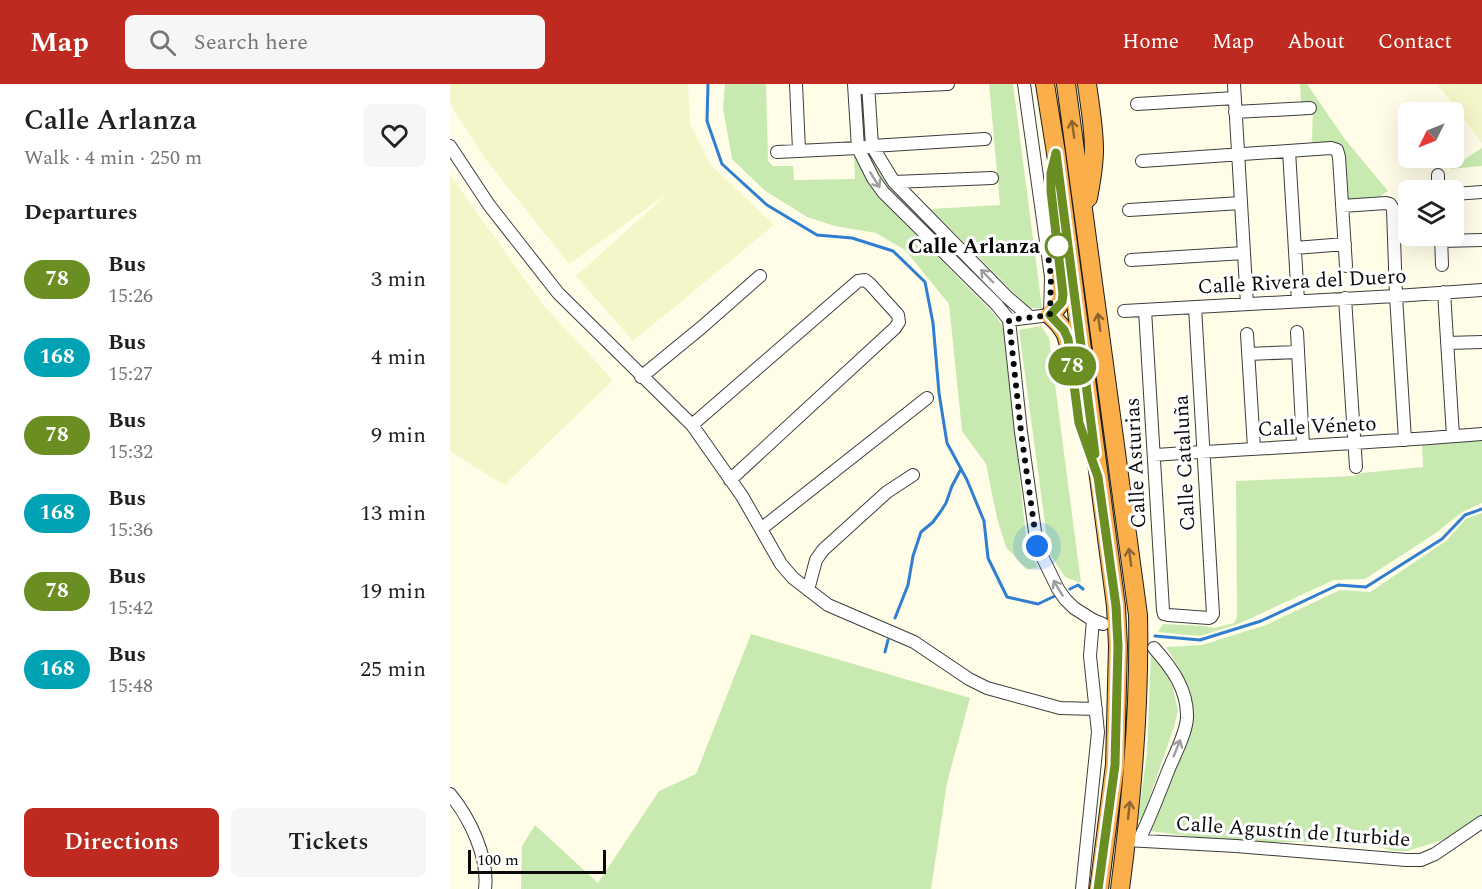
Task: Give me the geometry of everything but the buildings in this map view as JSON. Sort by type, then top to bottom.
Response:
[{"type":"highway","points":[[1045,84],[1116,606],[1118,646],[1115,765],[1098,889]]},
{"type":"highway","points":[[1066,84],[1138,615],[1139,655],[1133,840],[1120,889]]},
{"type":"highway","points":[[1085,214],[1094,151],[1093,122],[1087,84]]},
{"type":"highway","points":[[1056,153],[1051,173],[1051,191],[1063,294],[1062,302],[1050,315],[1064,330],[1068,339],[1079,423],[1098,477]]},
{"type":"street","points":[[796,84],[800,150]]},
{"type":"street","points":[[948,84],[854,86],[858,148],[883,192],[997,305],[1009,320],[1021,432],[1037,546],[1065,599],[1074,608],[1098,622],[1090,656],[1098,732],[1082,889]]},
{"type":"street","points":[[1009,320],[1050,315],[1051,277],[1024,84]]},
{"type":"street","points":[[1234,84],[1247,304]]},
{"type":"street","points":[[868,86],[872,146],[894,182],[1007,297],[1029,316]]},
{"type":"street","points":[[1137,104],[1234,98]]},
{"type":"street","points":[[1236,112],[1310,108]]},
{"type":"street","points":[[777,152],[985,139]]},
{"type":"street","points":[[450,146],[489,205],[558,293],[692,425],[742,496],[781,564],[793,578],[828,605],[914,642],[969,679],[987,688],[1060,708],[1096,709]]},
{"type":"street","points":[[1142,161],[1331,148],[1337,150],[1346,266]]},
{"type":"street","points":[[1289,151],[1298,301]]},
{"type":"street","points":[[1438,175],[1438,180]]},
{"type":"street","points":[[894,182],[992,178]]},
{"type":"street","points":[[1464,193],[1482,192]]},
{"type":"street","points":[[1129,210],[1241,203]]},
{"type":"street","points":[[1342,206],[1386,203],[1390,204],[1393,209],[1405,440]]},
{"type":"street","points":[[1464,239],[1482,240]]},
{"type":"street","points":[[1294,248],[1345,244]]},
{"type":"street","points":[[1441,246],[1442,265]]},
{"type":"street","points":[[1131,260],[1244,254]]},
{"type":"street","points":[[641,377],[760,276]]},
{"type":"street","points":[[692,425],[858,281],[865,280],[870,284],[898,315],[899,322],[895,328],[730,480]]},
{"type":"street","name":"Calle Rivera del Duero","points":[[1125,311],[1482,290]]},
{"type":"street","points":[[1444,292],[1453,436]]},
{"type":"street","points":[[997,305],[1001,297],[1007,297]]},
{"type":"street","points":[[1345,298],[1356,467]]},
{"type":"street","name":"Calle Cataluña","points":[[1164,614],[1209,618],[1213,614],[1195,307]]},
{"type":"street","name":"Calle Asturias","points":[[1145,310],[1164,614]]},
{"type":"street","points":[[1297,332],[1303,446]]},
{"type":"street","points":[[1246,334],[1254,448]]},
{"type":"street","points":[[1447,343],[1482,342]]},
{"type":"street","points":[[1248,354],[1298,352]]},
{"type":"street","points":[[761,529],[927,398]]},
{"type":"street","name":"Calle Véneto","points":[[1154,455],[1354,444],[1482,434]]},
{"type":"street","points":[[808,590],[816,560],[823,550],[887,492],[913,475]]},
{"type":"street","points":[[1133,840],[1158,795],[1187,719],[1180,683],[1154,648]]},
{"type":"street","points":[[450,794],[473,829],[487,876],[485,889]]},
{"type":"street","name":"Calle Agustín de Iturbide","points":[[1133,840],[1421,860],[1435,854],[1482,822]]},
{"type":"green space","points":[[450,84],[688,84],[690,124],[710,164],[774,225],[633,341],[576,276],[671,191],[569,264],[484,157],[450,104]]},
{"type":"green space","points":[[725,84],[766,84],[768,161],[773,166],[793,166],[794,180],[855,179],[854,156],[878,196],[996,316],[1004,329],[1026,537],[1038,567],[1027,570],[1006,547],[997,518],[986,464],[962,431],[949,304],[905,250],[876,233],[835,226],[807,217],[764,190],[732,159],[723,108]]},
{"type":"green space","points":[[989,84],[1013,84],[1042,308],[1029,308],[931,209],[1000,205]]},
{"type":"green space","points":[[1300,84],[1307,84],[1344,138],[1388,191],[1381,196],[1344,202],[1342,152],[1312,145],[1313,101],[1301,102]]},
{"type":"green space","points":[[1437,84],[1482,84],[1482,143],[1464,119],[1464,102],[1451,102]]},
{"type":"green space","points":[[1482,148],[1482,166],[1464,168],[1464,160]]},
{"type":"green space","points":[[870,154],[995,291],[992,294],[888,190],[869,157]]},
{"type":"green space","points":[[450,175],[543,305],[612,381],[504,485],[450,451]]},
{"type":"green space","points":[[1041,326],[1049,338],[1081,583],[1065,577],[1049,553],[1019,330]]},
{"type":"green space","points":[[1482,440],[1482,503],[1462,512],[1436,533],[1365,579],[1334,580],[1238,624],[1200,636],[1158,632],[1163,624],[1214,628],[1234,623],[1237,617],[1236,481],[1354,476],[1362,473],[1423,467],[1422,445]]},
{"type":"green space","points":[[1482,513],[1482,816],[1453,837],[1407,851],[1393,851],[1372,845],[1335,843],[1240,843],[1150,831],[1189,727],[1185,683],[1166,647],[1202,645],[1266,625],[1340,590],[1370,592],[1446,541],[1466,519]]},
{"type":"green space","points":[[751,634],[970,698],[947,783],[931,889],[521,889],[522,846],[535,825],[598,883],[659,791],[696,774]]},
{"type":"green space","points":[[1151,654],[1163,667],[1173,688],[1178,710],[1142,819],[1138,820],[1147,752]]},
{"type":"waterway","points":[[708,84],[707,121],[722,164],[767,205],[817,235],[852,238],[893,251],[925,282],[933,323],[939,393],[947,443],[967,480],[984,521],[988,558],[1007,597],[1038,604],[1057,595]]},
{"type":"waterway","points":[[895,618],[908,585],[913,556],[921,532],[941,511],[961,469]]},
{"type":"waterway","points":[[1155,636],[1200,640],[1261,621],[1338,585],[1366,587],[1442,539],[1465,515],[1482,509]]},
{"type":"waterway","points":[[1070,589],[1078,585],[1083,589]]},
{"type":"waterway","points":[[885,652],[888,640]]},
{"type":"bus line","name":"78","points":[[1095,454],[1056,153],[1051,173],[1051,191],[1063,294],[1062,302],[1050,315],[1064,330],[1068,339],[1079,423],[1098,477],[1116,606],[1118,646],[1115,765],[1098,889]]},
{"type":"place","name":"Calle Arlanza","points":[[1058,246]]},
{"type":"route","points":[[1037,546],[1021,432],[1009,320],[1050,315],[1051,277],[1048,255],[1058,246]]}]
